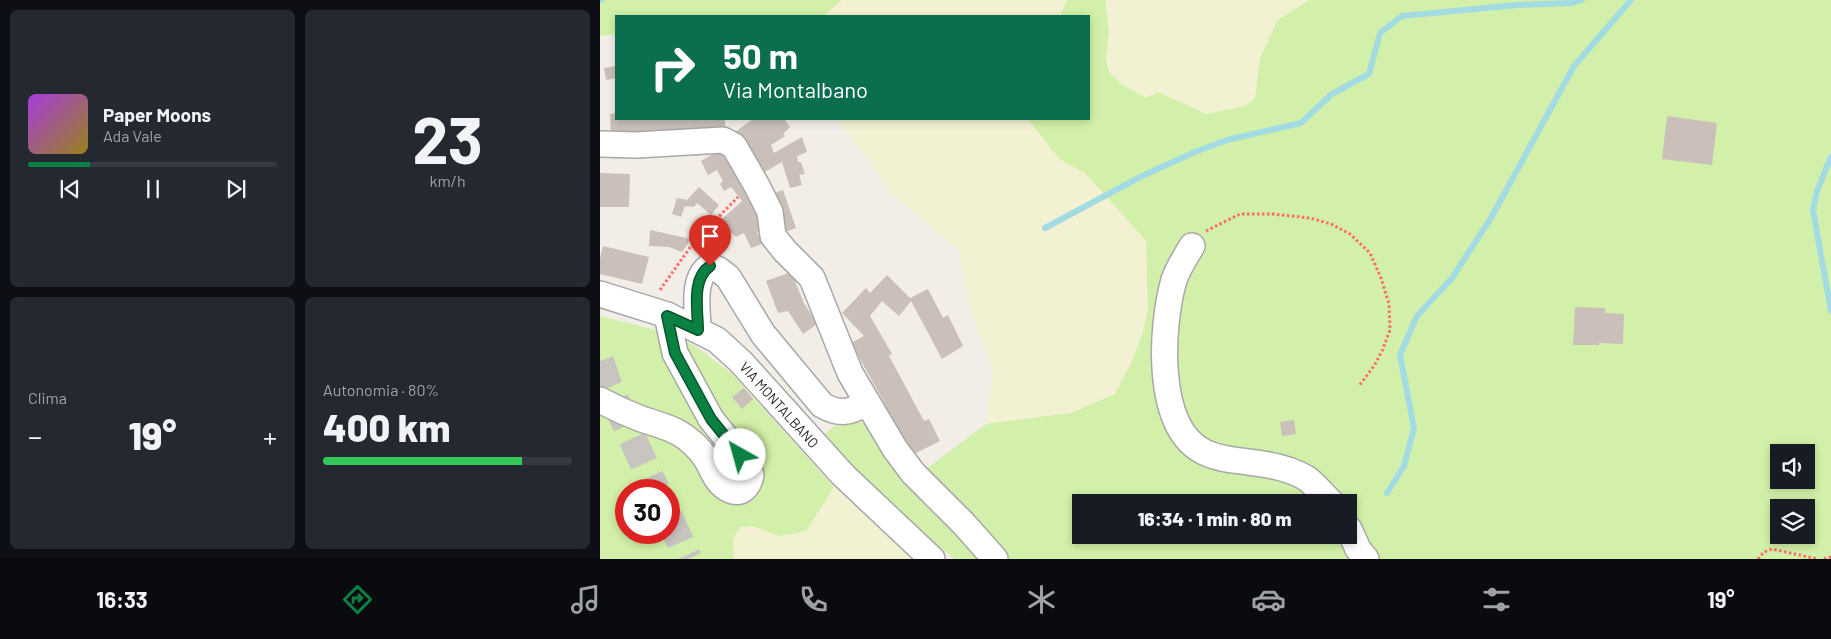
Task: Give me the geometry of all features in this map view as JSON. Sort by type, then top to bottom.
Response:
[{"type":"street","points":[[600,144],[636,145],[723,140],[734,146],[770,212],[773,236],[785,252],[812,278],[850,373],[895,449],[913,472],[995,559]]},
{"type":"street","points":[[1192,246],[1174,279],[1165,332],[1164,360],[1167,388],[1176,423],[1194,446],[1205,453],[1227,460],[1273,466],[1293,472],[1308,479],[1322,494]]},
{"type":"street","points":[[698,330],[698,286],[702,273],[710,266],[720,270],[728,277],[763,334],[822,405],[833,411],[844,412],[860,407],[867,402]]},
{"type":"street","name":"VIA MONTALBANO","points":[[600,294],[667,316],[717,340],[741,362],[843,475],[932,559]]},
{"type":"street","points":[[600,400],[637,418],[679,432],[705,457],[712,472],[721,484],[730,490],[736,491],[746,488],[751,475],[748,467],[711,419],[675,353],[667,316]]},
{"type":"street","points":[[1356,544],[1366,559]]},
{"type":"path","points":[[1192,246],[1201,234],[1240,214],[1272,214],[1310,218],[1331,224],[1350,234],[1370,253],[1381,278],[1389,304],[1390,330],[1374,366],[1359,386]]},
{"type":"path","points":[[1758,559],[1764,552],[1772,549],[1818,559]]},
{"type":"path","points":[[1824,559],[1831,557]]},
{"type":"green space","points":[[600,0],[842,0],[824,15],[615,15],[615,34],[600,36]]},
{"type":"green space","points":[[842,0],[1067,0],[1060,15],[824,15]]},
{"type":"green space","points":[[1067,0],[1105,0],[1109,32],[1106,58],[1109,72],[1121,84],[1146,98],[1158,92],[1206,114],[1245,106],[1255,98],[1260,58],[1278,20],[1309,0],[1831,0],[1831,559],[954,559],[898,512],[823,436],[834,426],[863,422],[909,482],[986,424],[1071,413],[1115,394],[1132,361],[1143,332],[1148,309],[1146,241],[1085,173],[1059,159],[1029,120],[1090,120],[1090,15],[1060,15]]},
{"type":"green space","points":[[1105,0],[1309,0],[1278,20],[1260,58],[1255,98],[1245,106],[1206,114],[1158,92],[1146,98],[1121,84],[1109,72],[1106,58],[1109,32]]},
{"type":"green space","points":[[839,120],[1029,120],[1059,159],[1085,173],[1146,241],[1148,309],[1143,332],[1132,361],[1115,394],[1071,413],[986,424],[993,370],[969,305],[959,250],[894,196]]},
{"type":"green space","points":[[600,316],[652,329],[694,345],[732,374],[834,487],[806,531],[779,536],[753,526],[740,527],[733,539],[734,559],[600,559]]},
{"type":"green space","points":[[834,487],[911,559],[734,559],[733,539],[740,527],[753,526],[779,536],[806,531]]},
{"type":"building","points":[[615,66],[615,78],[606,80],[604,68]]},
{"type":"building","points":[[615,113],[615,120],[725,120],[725,129],[611,136],[610,114]]},
{"type":"building","points":[[1667,116],[1717,123],[1712,165],[1662,159]]},
{"type":"building","points":[[752,120],[785,120],[790,127],[783,134],[785,136],[771,145],[774,153],[802,137],[807,152],[797,156],[798,162],[801,162],[805,174],[799,175],[802,185],[790,188],[782,162],[761,174],[735,132]]},
{"type":"building","points":[[727,146],[767,227],[757,232],[762,244],[751,248],[744,233],[736,237],[719,222],[742,201],[731,187],[724,191],[720,184],[723,181],[717,170],[708,175],[701,161]]},
{"type":"building","points":[[600,173],[630,174],[629,207],[600,207]]},
{"type":"building","points":[[699,187],[719,205],[711,215],[697,203],[694,207],[685,206],[681,217],[672,214],[677,198],[687,200]]},
{"type":"building","points":[[783,190],[796,228],[778,234],[768,195]]},
{"type":"building","points":[[650,230],[691,239],[682,252],[669,247],[649,246]]},
{"type":"building","points":[[603,246],[649,257],[642,284],[600,274],[600,258]]},
{"type":"building","points":[[791,272],[804,303],[817,324],[803,334],[788,311],[778,313],[766,281]]},
{"type":"building","points":[[887,275],[910,298],[928,289],[943,318],[948,315],[963,346],[942,359],[911,301],[899,316],[882,301],[870,316],[892,354],[889,356],[924,421],[929,419],[940,441],[910,456],[884,402],[851,343],[864,336],[842,313],[866,288],[870,293]]},
{"type":"building","points":[[1575,307],[1605,308],[1605,313],[1624,314],[1623,344],[1573,345]]},
{"type":"building","points":[[744,388],[753,399],[742,409],[732,397]]},
{"type":"building","points":[[1294,420],[1296,434],[1282,436],[1280,422]]},
{"type":"waterway","points":[[1045,228],[1142,176],[1195,152],[1227,140],[1301,123],[1332,94],[1369,74],[1380,33],[1402,16],[1516,5],[1572,3],[1582,0]]},
{"type":"waterway","points":[[1387,493],[1404,466],[1414,428],[1400,355],[1417,316],[1452,278],[1491,218],[1574,66],[1631,0]]},
{"type":"waterway","points":[[1831,157],[1817,191],[1813,210],[1831,311]]},
{"type":"tunnel","points":[[600,361],[608,385],[651,479]]},
{"type":"tunnel","points":[[680,541],[688,559]]},
{"type":"route","points":[[710,266],[702,273],[699,279],[698,330],[667,316],[675,353],[711,419],[740,455]]}]
